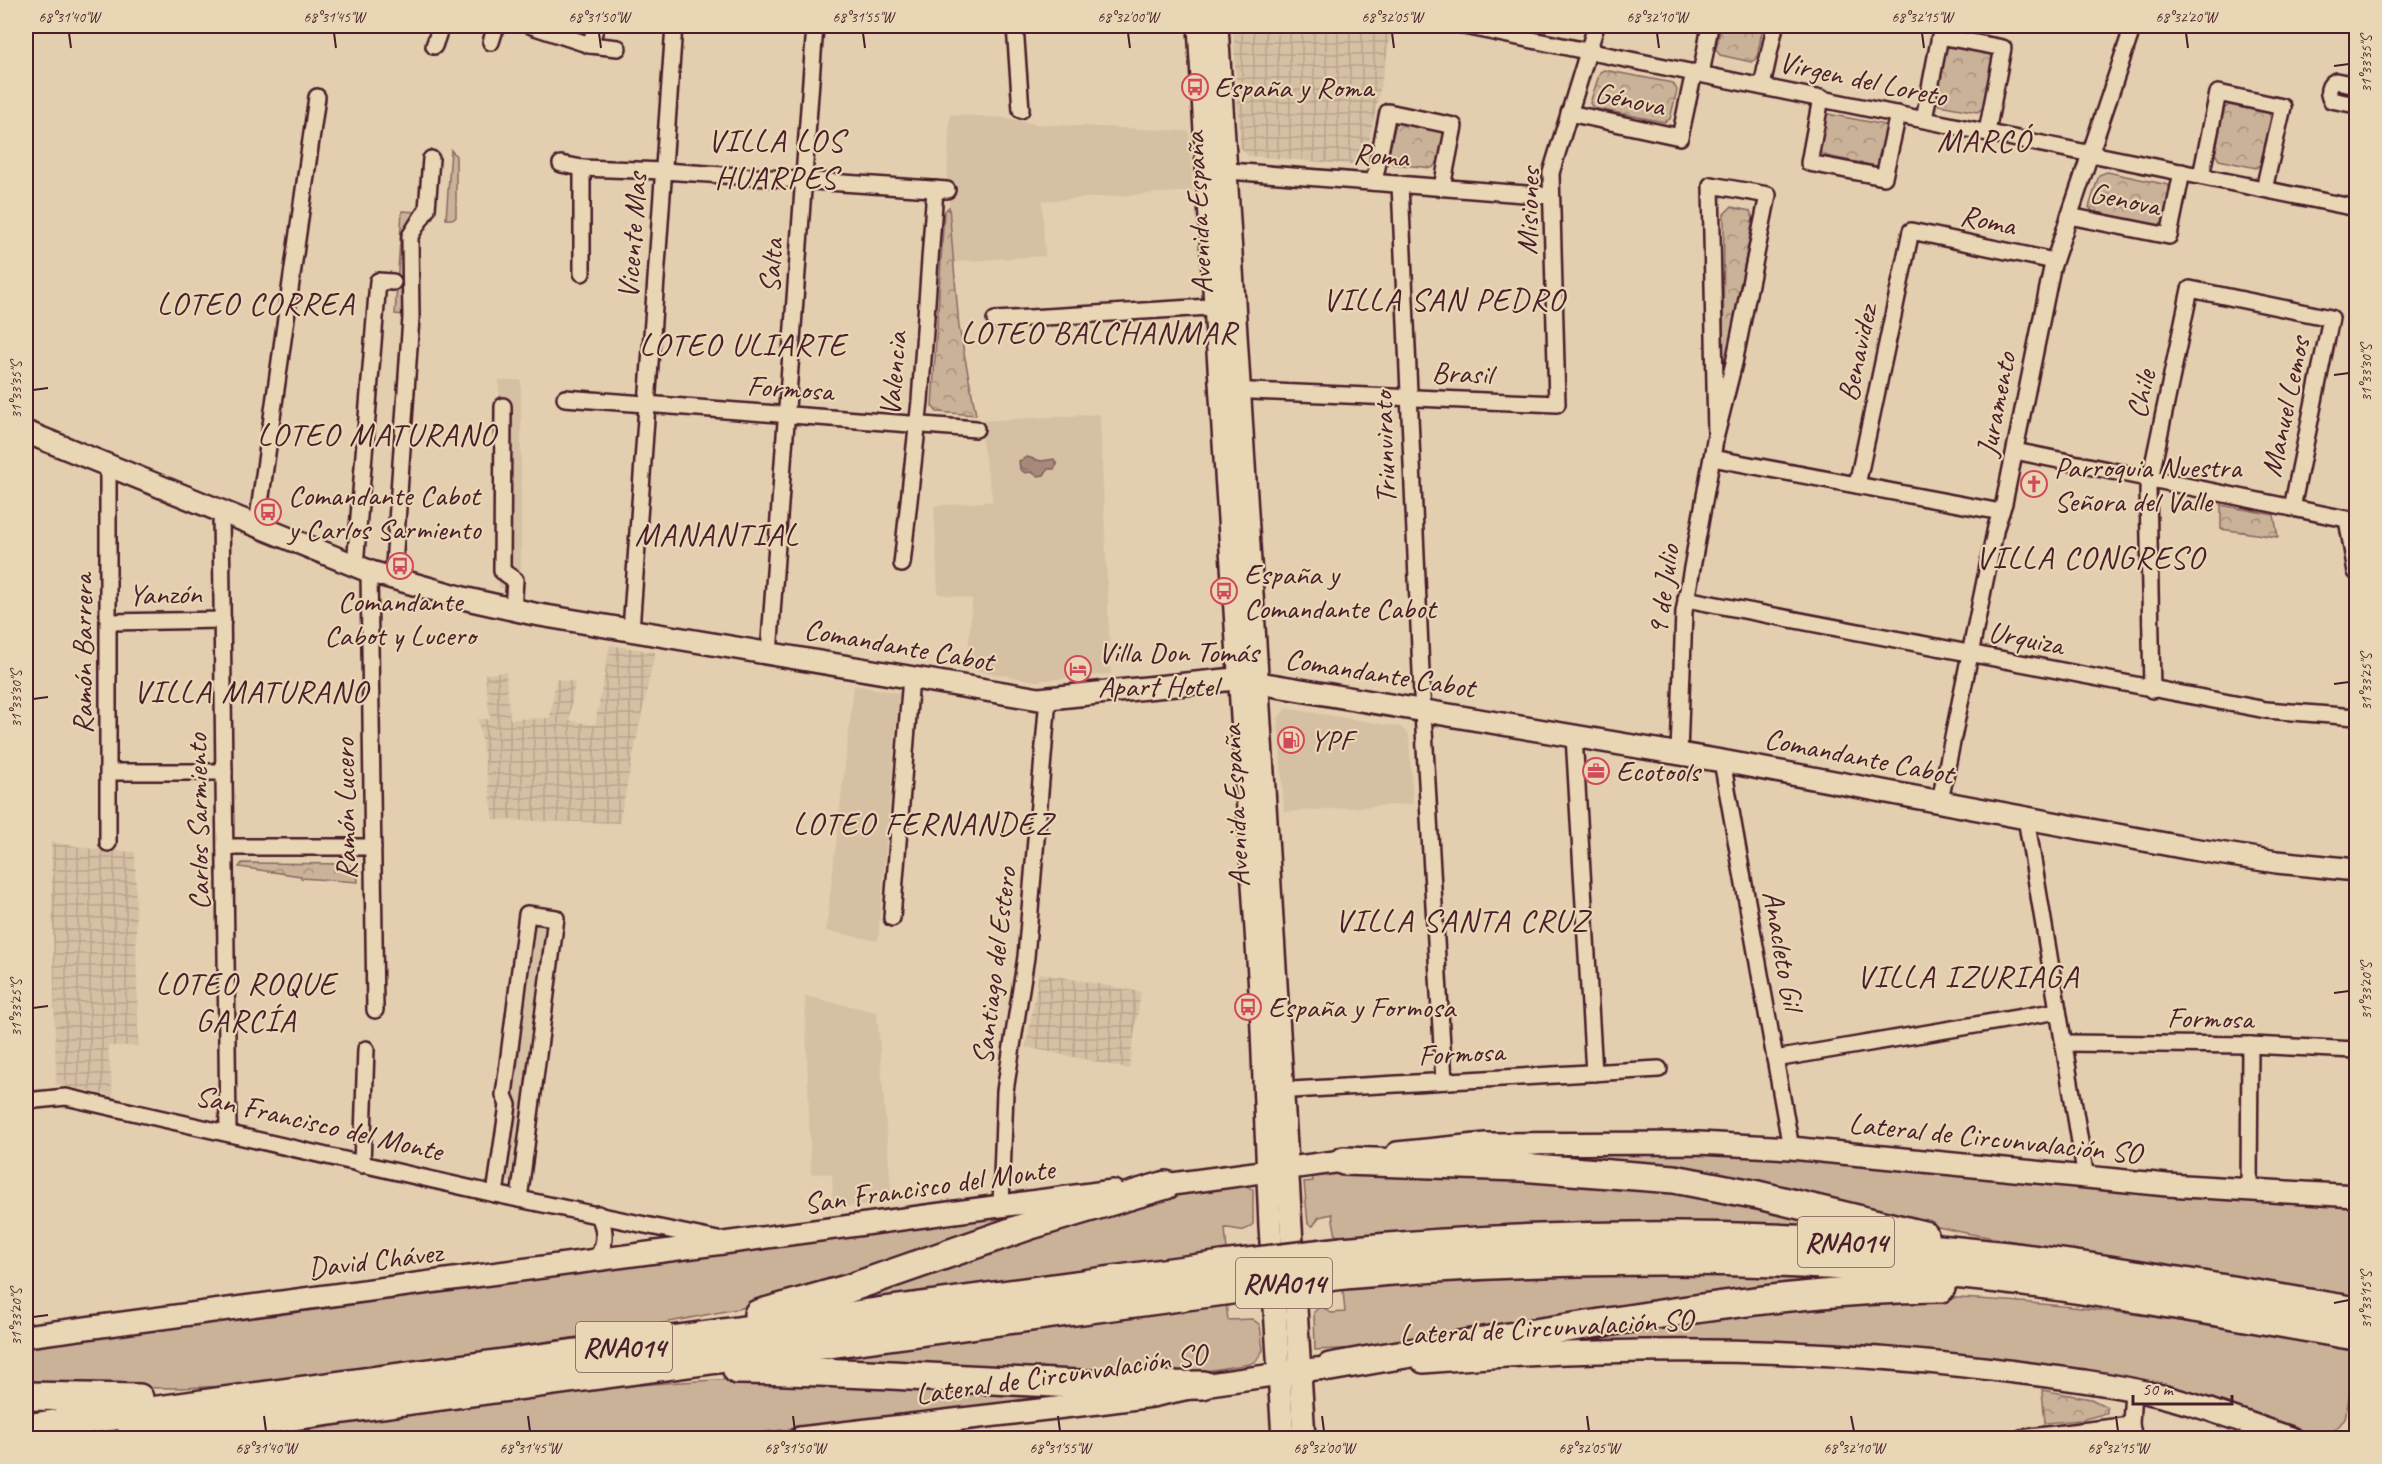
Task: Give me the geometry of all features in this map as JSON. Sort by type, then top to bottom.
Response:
[{"type":"highway","points":[[1344,1161],[1520,1167],[1683,1180],[1845,1215],[2006,1256]]},
{"type":"highway","points":[[638,1345],[847,1289],[1031,1226],[1166,1185]]},
{"type":"highway","name":"RNA014","points":[[26,1428],[638,1345],[1223,1278],[1509,1239],[1670,1235],[1850,1242],[2006,1256],[2115,1270],[2350,1322]]},
{"type":"highway","name":"RNA014","points":[[1343,1263],[1448,1267],[1571,1261],[1739,1260],[1893,1269],[2350,1322]]},
{"type":"highway","name":"RNA014","points":[[129,1438],[594,1375],[1223,1278]]},
{"type":"highway","points":[[1330,1367],[1488,1339],[1789,1296],[1917,1288],[2081,1291]]},
{"type":"highway","points":[[594,1375],[717,1370],[796,1371],[1098,1385],[1203,1385]]},
{"type":"highway","points":[[26,1396],[124,1398],[279,1394]]},
{"type":"highway","points":[[207,1438],[301,1416]]},
{"type":"main road","name":"Avenida España","points":[[1199,26],[1217,170]]},
{"type":"main road","name":"Avenida España","points":[[1217,26],[1217,170],[1224,306],[1249,682],[1277,1168],[1271,1237],[1290,1373],[1304,1438]]},
{"type":"main road","name":"Comandante Cabot","points":[[26,432],[362,569],[393,580],[513,610],[1039,699],[1249,682],[1679,753],[2192,849],[2277,862],[2356,870]]},
{"type":"main road","name":"Lateral de Circunvalación SO","points":[[1277,1168],[1458,1147],[1517,1144],[1678,1143],[1791,1148],[2086,1178],[2356,1196]]},
{"type":"main road","name":"San Francisco del Monte","points":[[732,1243],[1277,1168]]},
{"type":"main road","name":"David Chávez","points":[[26,1336],[732,1243]]},
{"type":"main road","name":"Lateral de Circunvalación SO","points":[[800,1438],[844,1436],[1152,1396],[1203,1385],[1330,1367],[1576,1352],[1737,1350],[1894,1359],[2037,1375],[2133,1389],[2176,1400],[2291,1438]]},
{"type":"main road","name":"Avenida España","points":[[1284,1438],[1290,1373]]},
{"type":"street","points":[[434,46],[441,26]]},
{"type":"street","points":[[491,42],[496,26]]},
{"type":"street","points":[[532,26],[590,45],[618,48]]},
{"type":"street","points":[[590,45],[596,26]]},
{"type":"street","name":"Vicente Mas","points":[[631,630],[674,26]]},
{"type":"street","name":"Salta","points":[[769,654],[815,26]]},
{"type":"street","points":[[1016,26],[1021,110]]},
{"type":"street","name":"Virgen del Loreto","points":[[1464,26],[1490,28],[1588,51],[2356,208]]},
{"type":"street","name":"Misiones","points":[[1557,404],[1551,173],[1596,26]]},
{"type":"street","points":[[1698,73],[1710,26]]},
{"type":"street","points":[[1762,86],[1775,26]]},
{"type":"street","name":"Juramento","points":[[1940,801],[2054,261],[2133,26]]},
{"type":"street","points":[[1924,119],[1940,36],[2003,48],[1987,132]]},
{"type":"street","name":"Génova","points":[[1569,113],[1680,137],[1698,73]]},
{"type":"street","points":[[2356,85],[2336,81],[2330,85],[2328,93],[2331,100],[2356,105]]},
{"type":"street","points":[[2201,176],[2218,93],[2283,107],[2264,189]]},
{"type":"street","points":[[257,525],[317,97]]},
{"type":"street","points":[[1821,98],[1809,162],[1884,177],[1898,114]]},
{"type":"street","points":[[1374,182],[1388,112],[1454,126],[1442,187]]},
{"type":"street","points":[[393,580],[411,318],[410,236],[427,209],[431,159]]},
{"type":"street","points":[[561,164],[582,168],[804,180]]},
{"type":"street","points":[[582,168],[582,273]]},
{"type":"street","name":"Roma","points":[[1217,170],[1551,196]]},
{"type":"street","name":"Genova","points":[[2069,216],[2169,236],[2182,172]]},
{"type":"street","name":"Valencia","points":[[804,180],[941,189],[902,564]]},
{"type":"street","name":"Triunvirato","points":[[1400,184],[1423,711],[1444,1081]]},
{"type":"street","name":"9 de Julio","points":[[1679,753],[1686,599],[1716,435],[1734,363],[1768,195],[1711,185],[1716,435]]},
{"type":"street","name":"Roma","points":[[1911,231],[2054,261]]},
{"type":"street","name":"Benavidez","points":[[1857,485],[1911,231]]},
{"type":"street","name":"Ramón Lucero","points":[[375,1010],[373,847],[362,569],[378,281],[393,282]]},
{"type":"street","name":"Manuel Lemos","points":[[2190,289],[2331,318],[2292,508]]},
{"type":"street","name":"Chile","points":[[2152,690],[2148,489],[2190,289]]},
{"type":"street","points":[[995,321],[1224,306]]},
{"type":"street","name":"Brasil","points":[[1230,390],[1557,404]]},
{"type":"street","name":"Formosa","points":[[565,398],[976,429]]},
{"type":"street","points":[[503,406],[502,571],[515,580],[513,610]]},
{"type":"street","points":[[2014,451],[2352,520],[2356,572]]},
{"type":"street","points":[[1712,458],[2001,512]]},
{"type":"street","name":"Ramón Barrera","points":[[108,465],[108,843]]},
{"type":"street","name":"Carlos Sarmiento","points":[[221,511],[228,1133]]},
{"type":"street","name":"Urquiza","points":[[1686,599],[2152,690],[2266,710],[2356,717]]},
{"type":"street","name":"Yanzón","points":[[109,622],[223,620]]},
{"type":"street","points":[[892,918],[911,677]]},
{"type":"street","name":"Santiago del Estero","points":[[1001,1206],[1005,1091],[1026,957],[1048,698]]},
{"type":"street","points":[[1574,736],[1594,1073]]},
{"type":"street","name":"Anacleto Gil","points":[[1722,761],[1791,1148]]},
{"type":"street","points":[[109,772],[224,772]]},
{"type":"street","points":[[2026,818],[2086,1178]]},
{"type":"street","points":[[225,847],[373,847]]},
{"type":"street","points":[[495,1194],[508,1105],[504,1095],[527,914],[556,918],[519,1199]]},
{"type":"street","points":[[1775,1059],[2058,1011]]},
{"type":"street","name":"Formosa","points":[[2063,1043],[2356,1050]]},
{"type":"street","points":[[2249,1189],[2250,1046]]},
{"type":"street","points":[[362,1165],[366,1049]]},
{"type":"street","name":"Formosa","points":[[1273,1091],[1659,1069]]},
{"type":"street","name":"San Francisco del Monte","points":[[26,1101],[66,1097],[362,1165],[732,1243]]},
{"type":"street","points":[[592,1262],[600,1253],[604,1242],[604,1228],[598,1214]]},
{"type":"street","points":[[2021,1438],[2132,1432],[2133,1389]]},
{"type":"shaded area","points":[[1233,26],[1393,26],[1366,157],[1357,165],[1248,156],[1240,147]]},
{"type":"shaded area","points":[[950,114],[1006,118],[1036,124],[1189,131],[1193,191],[1042,201],[1045,256],[954,262],[947,178]]},
{"type":"shaded area","points":[[499,380],[521,380],[521,593],[499,588]]},
{"type":"shaded area","points":[[1100,414],[1111,674],[1035,681],[967,669],[972,599],[938,594],[934,506],[993,501],[978,421]]},
{"type":"shaded area","points":[[610,645],[655,652],[619,823],[494,820],[478,719],[490,719],[485,674],[506,672],[510,719],[550,718],[556,679],[575,682],[569,720],[595,725]]},
{"type":"shaded area","points":[[854,685],[899,693],[878,941],[826,931]]},
{"type":"shaded area","points":[[1286,708],[1401,727],[1409,735],[1413,804],[1284,812],[1278,718]]},
{"type":"shaded area","points":[[51,842],[94,849],[135,852],[138,1046],[108,1046],[113,1096],[56,1084]]},
{"type":"shaded area","points":[[526,904],[560,909],[526,1185],[494,1179],[504,1109],[497,1108]]},
{"type":"shaded area","points":[[1039,973],[1141,992],[1129,1069],[1026,1047]]},
{"type":"shaded area","points":[[805,996],[877,1012],[892,1201],[833,1209],[832,1174],[811,1174]]},
{"type":"green space","points":[[1721,26],[1763,26],[1757,58],[1751,62],[1720,55],[1716,50]]},
{"type":"green space","points":[[1951,46],[1990,54],[1994,60],[1984,108],[1977,112],[1939,105],[1935,99],[1946,49]]},
{"type":"green space","points":[[1604,70],[1673,83],[1677,90],[1670,119],[1664,122],[1593,108],[1590,103],[1600,72]]},
{"type":"green space","points":[[2229,105],[2268,113],[2271,117],[2261,164],[2256,168],[2219,160],[2215,154],[2224,109]]},
{"type":"green space","points":[[1828,114],[1885,125],[1887,129],[1880,165],[1822,155],[1818,149],[1825,116]]},
{"type":"green space","points":[[1401,122],[1443,132],[1442,152],[1432,168],[1393,164],[1388,156],[1396,123]]},
{"type":"green space","points":[[451,150],[456,156],[456,217],[446,219]]},
{"type":"green space","points":[[2107,172],[2168,185],[2171,191],[2165,222],[2158,225],[2093,212],[2089,207],[2099,175]]},
{"type":"green space","points":[[949,207],[959,327],[976,415],[937,412],[932,406],[944,212]]},
{"type":"green space","points":[[1731,207],[1750,211],[1753,218],[1726,364],[1723,364],[1724,214]]},
{"type":"green space","points":[[402,211],[417,212],[405,315],[395,314]]},
{"type":"green space","points":[[2221,505],[2274,515],[2278,537],[2221,529]]},
{"type":"green space","points":[[242,863],[348,864],[357,871],[358,882],[301,878],[301,876],[239,867]]},
{"type":"green space","points":[[1660,1152],[1801,1160],[2121,1191],[2356,1206],[2356,1297],[1971,1234],[1881,1215],[1482,1154]]},
{"type":"green space","points":[[1337,1172],[1644,1182],[1836,1226],[1594,1222],[1463,1227],[1340,1239],[1336,1237],[1332,1214],[1319,1217],[1313,1226],[1308,1224],[1304,1182],[1313,1181],[1312,1175]]},
{"type":"green space","points":[[1229,1186],[1253,1189],[1253,1224],[1243,1230],[1225,1228],[1227,1251],[815,1308],[1138,1200]]},
{"type":"green space","points":[[1079,1203],[762,1304],[654,1325],[431,1360],[247,1385],[179,1388],[26,1387],[26,1345],[825,1241]]},
{"type":"green space","points":[[1688,1272],[1865,1278],[1382,1347],[1315,1350],[1314,1312],[1321,1306],[1331,1313],[1345,1312],[1343,1291],[1346,1289],[1526,1275]]},
{"type":"green space","points":[[1926,1297],[2082,1308],[2340,1346],[2356,1351],[2345,1419],[2335,1430],[2320,1433],[2295,1429],[2173,1389],[1543,1345],[1743,1309]]},
{"type":"green space","points":[[1226,1303],[1228,1320],[1252,1319],[1260,1325],[1263,1350],[1256,1361],[1250,1364],[1173,1376],[804,1361]]},
{"type":"green space","points":[[748,1379],[1086,1396],[711,1438],[262,1438],[565,1392]]},
{"type":"green space","points":[[2042,1390],[2091,1399],[2107,1407],[2107,1413],[2081,1420],[2045,1423]]},
{"type":"water","points":[[1027,457],[1041,461],[1054,459],[1057,465],[1054,469],[1048,469],[1044,475],[1025,473],[1020,469],[1019,461]]},
{"type":"place","name":"España y Roma","points":[[1195,87]]},
{"type":"place","name":"Parroquia Nuestra Señora del Valle","points":[[2034,484]]},
{"type":"place","name":"Comandante Cabot y Carlos Sarmiento","points":[[268,512]]},
{"type":"place","name":"Comandante Cabot y Lucero","points":[[400,566]]},
{"type":"place","name":"España y Comandante Cabot","points":[[1224,591]]},
{"type":"place","name":"Villa Don Tomás Apart Hotel","points":[[1078,669]]},
{"type":"place","name":"YPF","points":[[1291,740]]},
{"type":"place","name":"Ecotools","points":[[1596,771]]},
{"type":"place","name":"España y Formosa","points":[[1248,1007]]},
{"type":"district","name":"MARCÓ","points":[[1984,140]]},
{"type":"district","name":"VILLA LOS HUARPES","points":[[776,158]]},
{"type":"district","name":"VILLA SAN PEDRO","points":[[1444,299]]},
{"type":"district","name":"LOTEO CORREA","points":[[256,303]]},
{"type":"district","name":"LOTEO BALCHANMAR","points":[[1099,332]]},
{"type":"district","name":"LOTEO ULIARTE","points":[[743,344]]},
{"type":"district","name":"LOTEO MATURANO","points":[[377,434]]},
{"type":"district","name":"MANANTIAL","points":[[717,534]]},
{"type":"district","name":"VILLA CONGRESO","points":[[2090,557]]},
{"type":"district","name":"VILLA MATURANO","points":[[251,691]]},
{"type":"district","name":"LOTEO FERNANDEZ","points":[[923,823]]},
{"type":"district","name":"VILLA SANTA CRUZ","points":[[1462,920]]},
{"type":"district","name":"VILLA IZURIAGA","points":[[1968,976]]},
{"type":"district","name":"LOTEO ROQUE GARCÍA","points":[[246,1002]]}]
